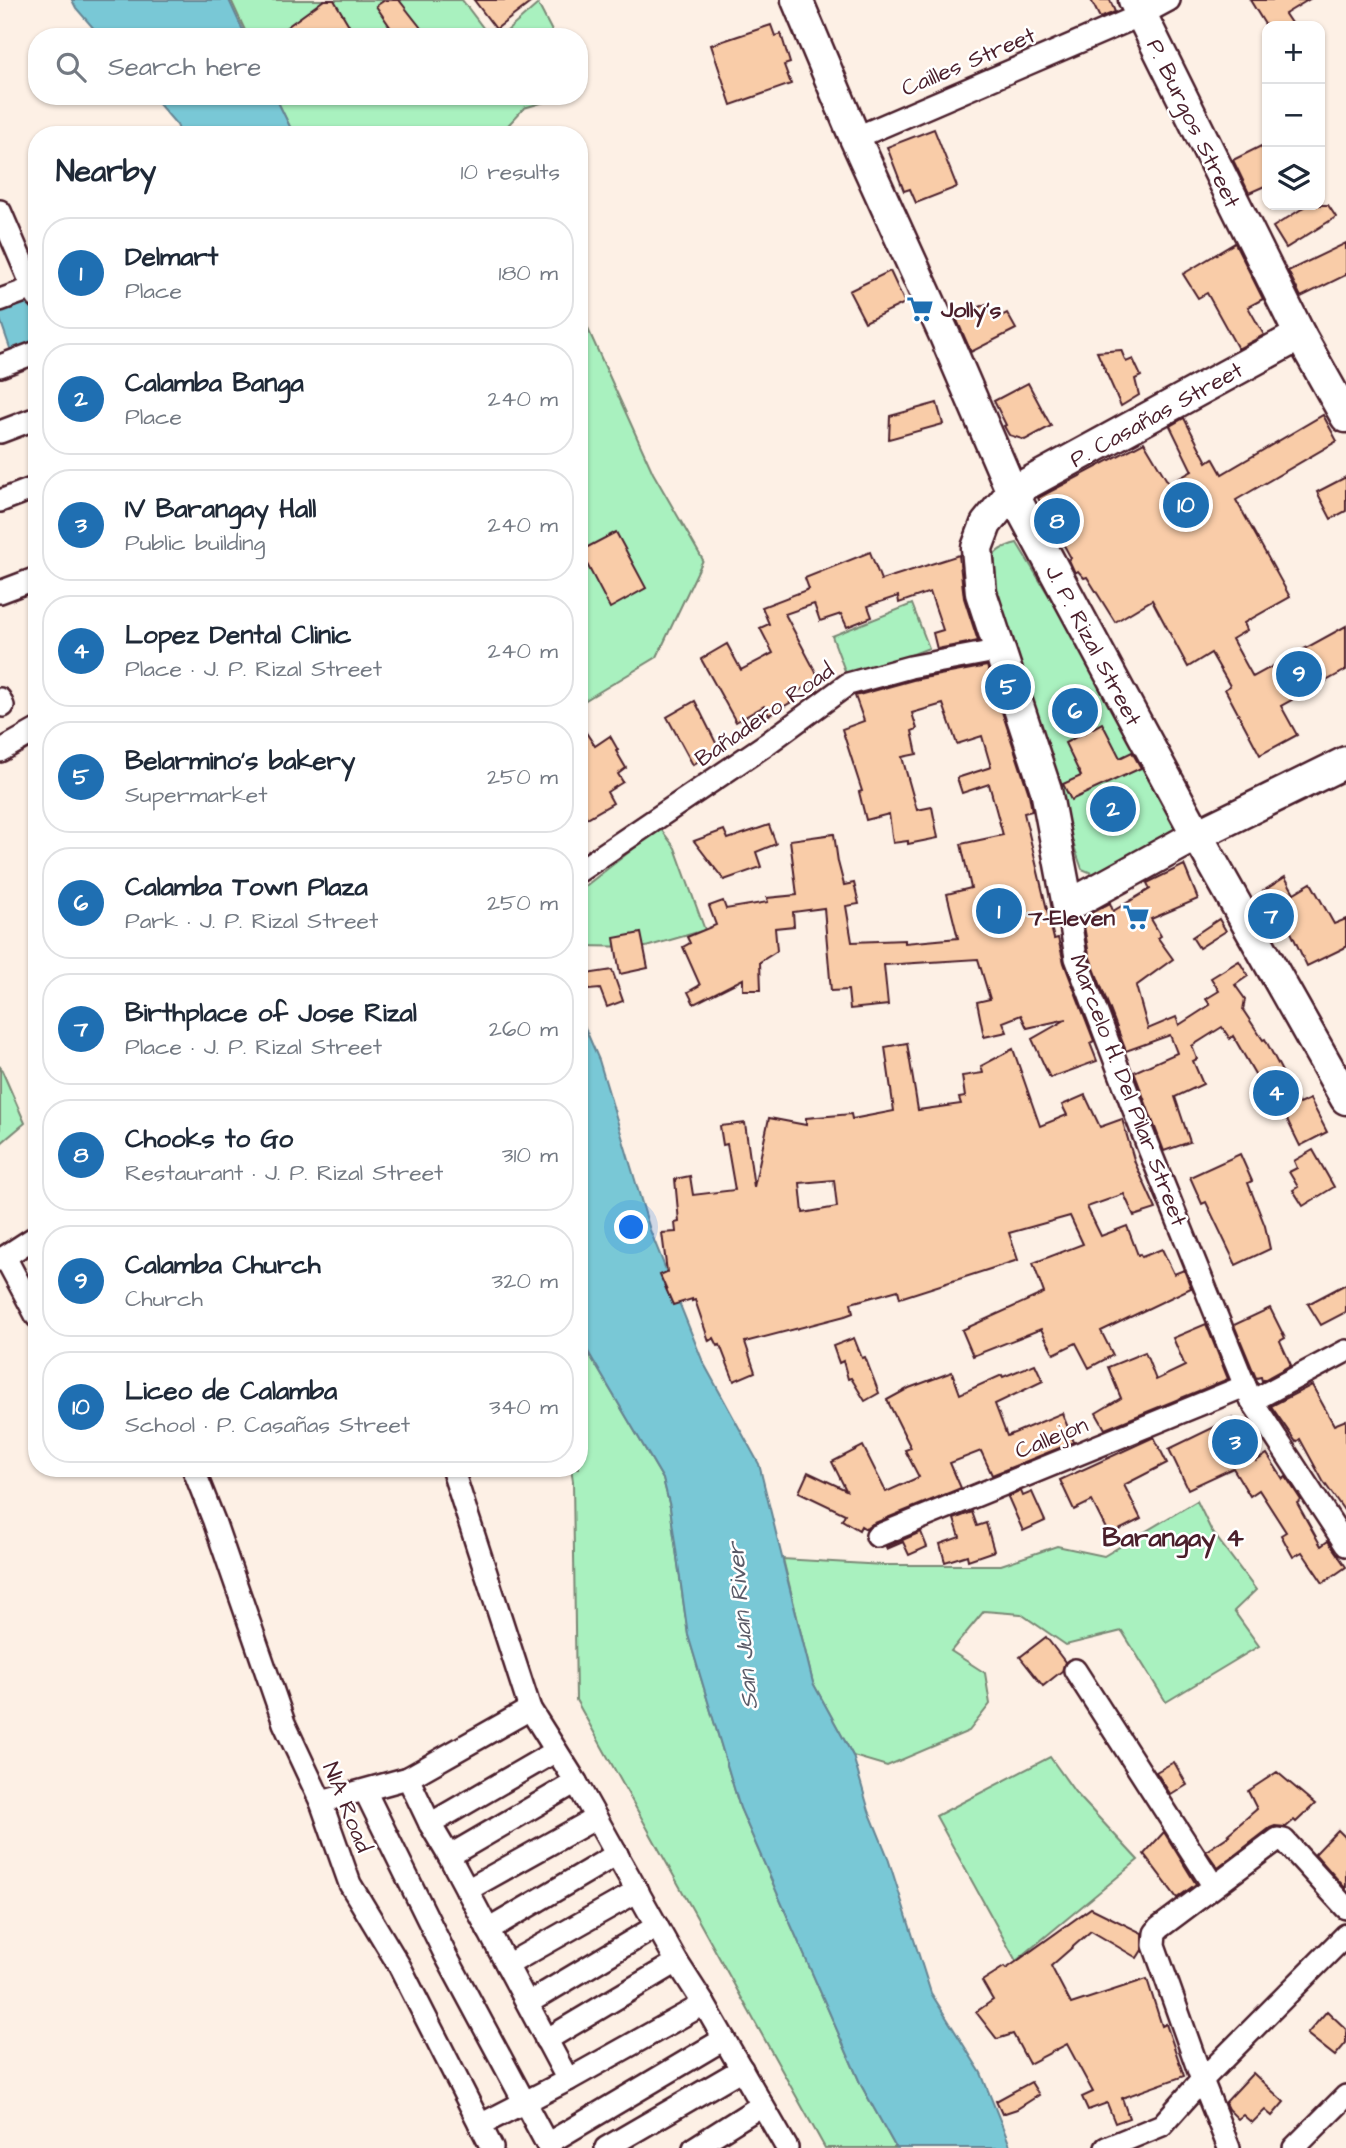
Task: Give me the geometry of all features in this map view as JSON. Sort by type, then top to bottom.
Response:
[{"type":"main road","name":"J. P. Rizal Street","points":[[797,0],[855,138],[1012,492],[1198,835],[1346,1099]]},
{"type":"main road","name":"P. Burgos Street","points":[[1137,7],[1300,335],[1346,417]]},
{"type":"main road","name":"P. Casañas Street","points":[[1012,492],[1300,335]]},
{"type":"main road","name":"Marcelo H. Del Pilar Street","points":[[1012,492],[986,524],[977,548],[981,593],[1046,790],[1068,906]]},
{"type":"main road","points":[[1068,906],[1198,835],[1346,762]]},
{"type":"street","name":"Cailles Street","points":[[855,138],[1137,7],[1168,0]]},
{"type":"street","points":[[1,218],[28,277]]},
{"type":"street","points":[[0,300],[28,294]]},
{"type":"street","points":[[0,366],[28,355]]},
{"type":"street","points":[[0,432],[28,421]]},
{"type":"street","points":[[0,501],[28,490]]},
{"type":"street","points":[[0,592],[28,588]]},
{"type":"street","name":"Bañadero Road","points":[[588,865],[768,743],[848,684],[910,667],[1001,650]]},
{"type":"street","points":[[0,751],[28,735]]},
{"type":"street","name":"Marcelo H. Del Pilar Street","points":[[1068,906],[1076,958],[1147,1144],[1249,1394],[1346,1545]]},
{"type":"street","points":[[28,1243],[2,1259],[28,1302]]},
{"type":"street","name":"Callejon","points":[[877,1536],[1249,1394],[1346,1351]]},
{"type":"street","name":"NIA Road","points":[[197,1477],[284,1723],[321,1802],[350,1884],[400,1967],[492,2148]]},
{"type":"street","points":[[455,1477],[530,1709],[576,1782],[677,1962],[742,2069],[762,2105],[777,2144]]},
{"type":"street","points":[[1075,1670],[1213,1885]]},
{"type":"street","points":[[321,1802],[408,1778],[530,1709]]},
{"type":"street","points":[[430,1824],[556,1751]]},
{"type":"street","points":[[408,1778],[568,2080]]},
{"type":"street","points":[[449,1856],[576,1782]]},
{"type":"street","points":[[365,1791],[445,1954],[548,2146],[724,2039]]},
{"type":"street","points":[[467,1891],[596,1818]]},
{"type":"street","points":[[1229,2148],[1202,2080],[1154,1939],[1159,1928],[1213,1885],[1280,1839],[1346,1908]]},
{"type":"street","points":[[488,1930],[617,1854]]},
{"type":"street","points":[[507,1965],[638,1891]]},
{"type":"street","points":[[528,2003],[657,1926]]},
{"type":"street","points":[[1108,2148],[1162,2125],[1202,2080],[1346,1935]]},
{"type":"street","points":[[546,2040],[677,1962]]},
{"type":"street","points":[[480,2125],[568,2080],[704,2004]]},
{"type":"street","points":[[606,2148],[742,2069]]},
{"type":"street","points":[[1294,2148],[1346,2096]]},
{"type":"street","points":[[694,2148],[762,2105]]},
{"type":"green space","points":[[231,0],[462,0],[483,28],[244,28]]},
{"type":"green space","points":[[538,4],[550,28],[510,28]]},
{"type":"green space","points":[[279,105],[534,105],[524,108],[507,126],[290,126]]},
{"type":"green space","points":[[588,329],[653,473],[703,560],[657,657],[588,699]]},
{"type":"green space","points":[[1017,543],[1098,677],[1175,820],[1173,834],[1096,875],[1082,869],[993,589],[990,572],[992,559],[1000,549]]},
{"type":"green space","points":[[912,604],[929,648],[848,679],[832,636]]},
{"type":"green space","points":[[660,828],[675,848],[705,930],[646,947],[588,946],[588,884]]},
{"type":"green space","points":[[0,1066],[25,1123],[0,1144]]},
{"type":"green space","points":[[588,1352],[663,1479],[670,1507],[688,1635],[740,1808],[861,2085],[896,2148],[825,2148],[576,1700],[572,1477],[588,1477]]},
{"type":"green space","points":[[1197,1501],[1211,1530],[1256,1590],[1234,1611],[1259,1646],[1166,1702],[1122,1631],[1066,1645],[1021,1614],[984,1611],[951,1651],[985,1673],[990,1704],[969,1731],[887,1766],[853,1756],[813,1683],[783,1559],[883,1565],[1001,1565],[1057,1546],[1104,1556]]},
{"type":"green space","points":[[1050,1757],[1075,1792],[1138,1860],[1016,1961],[936,1816]]},
{"type":"water","points":[[72,0],[229,0],[242,28],[93,28]]},
{"type":"water","points":[[160,105],[279,105],[290,126],[177,126]]},
{"type":"water","points":[[27,292],[28,344],[11,351],[0,319],[0,305]]},
{"type":"water","name":"San Juan River","points":[[588,1035],[599,1060],[650,1230],[703,1362],[759,1464],[813,1683],[853,1756],[931,1993],[981,2073],[1011,2148],[896,2148],[861,2085],[740,1808],[688,1635],[670,1507],[663,1479],[588,1352]]},
{"type":"building","points":[[324,0],[334,0],[350,27],[348,28],[285,28]]},
{"type":"building","points":[[385,0],[399,0],[421,28],[391,28],[376,6]]},
{"type":"building","points":[[474,0],[534,0],[497,28]]},
{"type":"building","points":[[1091,0],[1110,0],[1115,12],[1100,18]]},
{"type":"building","points":[[1250,0],[1308,0],[1285,14],[1290,21],[1263,21]]},
{"type":"building","points":[[771,25],[775,36],[781,34],[790,63],[784,65],[791,84],[731,105],[711,45]]},
{"type":"building","points":[[934,129],[957,187],[916,203],[910,189],[904,191],[887,147]]},
{"type":"building","points":[[1261,146],[1262,187],[1249,193],[1233,160]]},
{"type":"building","points":[[1325,205],[1328,205],[1336,217],[1286,248],[1273,227],[1300,210],[1325,210]]},
{"type":"building","points":[[1235,243],[1263,299],[1248,307],[1264,335],[1238,349],[1207,293],[1198,298],[1183,274]]},
{"type":"building","points":[[1346,243],[1346,275],[1301,297],[1288,271]]},
{"type":"building","points":[[890,271],[905,303],[865,322],[849,291]]},
{"type":"building","points":[[986,304],[994,320],[1007,313],[1016,329],[971,352],[956,318]]},
{"type":"building","points":[[1121,350],[1126,362],[1133,359],[1141,376],[1135,379],[1139,395],[1121,406],[1097,352]]},
{"type":"building","points":[[1028,383],[1051,426],[1025,440],[1009,435],[994,401]]},
{"type":"building","points":[[937,403],[943,424],[889,439],[890,416]]},
{"type":"building","points":[[1323,415],[1337,441],[1236,500],[1290,597],[1244,623],[1247,630],[1232,639],[1253,677],[1346,626],[1346,670],[1281,706],[1297,735],[1260,755],[1225,689],[1230,686],[1211,653],[1188,667],[1152,600],[1115,622],[1087,577],[1084,578],[1078,571],[1075,573],[1069,560],[1071,558],[1038,498],[1144,442],[1169,484],[1192,471],[1170,426],[1184,418],[1207,462],[1213,458],[1222,474]]},
{"type":"building","points":[[1346,477],[1346,511],[1331,519],[1317,492]]},
{"type":"building","points":[[616,532],[646,588],[610,608],[588,566],[588,547]]},
{"type":"building","points":[[870,552],[881,580],[959,555],[964,598],[978,641],[937,649],[933,633],[943,630],[930,592],[899,603],[898,596],[868,606],[872,617],[847,627],[841,614],[820,621],[814,604],[785,614],[820,680],[790,695],[793,701],[769,715],[764,706],[736,722],[701,659],[727,644],[741,670],[773,653],[760,628],[769,624],[762,607],[809,589],[805,578]]},
{"type":"building","points":[[987,666],[1029,794],[1032,811],[1024,813],[1054,939],[1058,938],[1064,963],[1094,1041],[1090,1043],[1097,1061],[1050,1078],[1032,1039],[1067,1019],[1027,1028],[1021,1015],[1003,1022],[1007,1032],[984,1037],[977,1002],[990,999],[978,959],[884,965],[888,1005],[850,1009],[848,990],[831,991],[824,908],[793,912],[794,926],[775,928],[777,951],[760,962],[761,990],[743,990],[743,979],[694,1004],[688,992],[700,985],[683,947],[690,943],[687,937],[716,925],[709,906],[723,901],[726,909],[768,902],[767,898],[797,895],[790,840],[834,834],[844,885],[854,883],[859,904],[846,906],[852,942],[905,940],[905,943],[958,938],[947,894],[971,888],[961,844],[1003,835],[989,784],[962,793],[957,778],[991,767],[982,736],[957,744],[943,704],[912,713],[917,729],[912,731],[917,754],[902,757],[917,810],[932,807],[938,838],[908,844],[908,841],[893,843],[889,814],[866,820],[859,792],[862,791],[842,729],[864,721],[855,696],[913,680]]},
{"type":"building","points":[[695,701],[719,749],[704,762],[701,759],[693,765],[667,717]]},
{"type":"building","points":[[1102,723],[1120,758],[1132,752],[1141,768],[1071,800],[1063,784],[1081,776],[1065,743]]},
{"type":"building","points":[[588,736],[595,746],[610,736],[626,768],[618,774],[623,782],[607,792],[613,803],[588,817]]},
{"type":"building","points":[[769,825],[776,844],[756,852],[761,867],[724,880],[694,841],[724,830],[728,839]]},
{"type":"building","points":[[1184,865],[1198,899],[1151,919],[1161,936],[1158,938],[1173,959],[1136,986],[1148,1029],[1176,1017],[1179,1025],[1210,1005],[1206,999],[1219,991],[1211,978],[1239,961],[1248,976],[1235,985],[1245,999],[1243,1010],[1263,1040],[1265,1039],[1299,1104],[1310,1099],[1327,1132],[1300,1146],[1280,1105],[1270,1111],[1257,1089],[1262,1086],[1233,1036],[1230,1039],[1222,1027],[1192,1046],[1197,1059],[1193,1061],[1203,1084],[1175,1097],[1190,1142],[1164,1151],[1134,1072],[1177,1053],[1170,1035],[1126,1051],[1089,955],[1084,926],[1094,921],[1091,913],[1110,903],[1113,911],[1150,889],[1147,883]]},
{"type":"building","points":[[1285,877],[1294,893],[1311,883],[1334,924],[1346,919],[1346,947],[1307,966],[1288,926],[1278,932],[1257,895]]},
{"type":"building","points":[[1219,919],[1226,931],[1199,948],[1192,937]]},
{"type":"building","points":[[641,933],[648,968],[620,974],[614,938]]},
{"type":"building","points":[[612,970],[623,1001],[607,1007],[600,989],[589,990],[588,974]]},
{"type":"building","points":[[907,1043],[918,1110],[961,1104],[959,1098],[965,1097],[962,1076],[983,1073],[981,1066],[1013,1049],[1040,1126],[1067,1115],[1062,1105],[1085,1095],[1100,1127],[1122,1119],[1135,1163],[1156,1209],[1134,1216],[1124,1194],[1087,1207],[1101,1236],[1127,1226],[1138,1255],[1142,1257],[1162,1249],[1174,1274],[1184,1270],[1191,1288],[1101,1331],[1113,1355],[1089,1368],[1076,1343],[1054,1354],[1041,1329],[973,1356],[962,1330],[1044,1293],[1033,1263],[1083,1244],[1070,1216],[1009,1233],[1018,1260],[900,1298],[898,1290],[851,1303],[853,1313],[845,1316],[745,1342],[755,1372],[734,1381],[720,1345],[718,1346],[714,1338],[709,1341],[695,1300],[673,1305],[660,1275],[667,1272],[662,1233],[676,1232],[675,1223],[679,1222],[675,1179],[690,1176],[693,1195],[735,1190],[727,1144],[723,1145],[720,1126],[745,1123],[754,1187],[769,1118],[806,1125],[806,1118],[851,1114],[852,1119],[894,1111],[885,1047]],"holes":[[[834,1180],[837,1207],[803,1213],[800,1183]]]},
{"type":"building","points":[[1313,1150],[1334,1187],[1303,1206],[1293,1190],[1298,1187],[1289,1172],[1297,1168],[1294,1161]]},
{"type":"building","points":[[1240,1154],[1252,1181],[1248,1183],[1265,1226],[1270,1249],[1236,1265],[1206,1202],[1202,1204],[1190,1177]]},
{"type":"building","points":[[1346,1284],[1346,1312],[1321,1325],[1308,1304]]},
{"type":"building","points":[[1270,1308],[1285,1338],[1280,1341],[1291,1365],[1262,1381],[1261,1377],[1256,1378],[1234,1325]]},
{"type":"building","points":[[1206,1324],[1228,1379],[1105,1429],[1096,1413],[1121,1398],[1108,1367],[1145,1352],[1156,1380],[1185,1366],[1173,1338]]},
{"type":"building","points":[[854,1338],[862,1358],[865,1357],[879,1393],[865,1401],[851,1378],[848,1379],[843,1361],[839,1363],[833,1346]]},
{"type":"building","points":[[1035,1364],[1043,1381],[995,1404],[1007,1436],[1062,1413],[1074,1442],[992,1475],[981,1451],[950,1463],[961,1488],[872,1524],[866,1529],[861,1526],[859,1530],[842,1520],[845,1514],[799,1492],[808,1472],[846,1490],[832,1462],[863,1446],[886,1492],[919,1477],[905,1450],[911,1448],[887,1400],[909,1388],[952,1372],[960,1394]]},
{"type":"building","points":[[1312,1385],[1334,1425],[1346,1420],[1346,1513],[1323,1481],[1300,1439],[1296,1442],[1271,1406]]},
{"type":"building","points":[[1233,1418],[1256,1461],[1267,1454],[1301,1500],[1297,1503],[1321,1546],[1328,1541],[1346,1567],[1323,1583],[1302,1552],[1293,1557],[1281,1535],[1286,1532],[1259,1490],[1250,1496],[1233,1468],[1188,1489],[1169,1449]]},
{"type":"building","points":[[1154,1437],[1167,1463],[1124,1485],[1141,1519],[1109,1535],[1092,1501],[1074,1510],[1060,1480]]},
{"type":"building","points":[[1021,1491],[1023,1496],[1032,1492],[1045,1521],[1023,1531],[1008,1497]]},
{"type":"building","points":[[972,1512],[977,1526],[986,1523],[994,1551],[968,1560],[967,1555],[945,1562],[940,1544],[960,1537],[954,1519]]},
{"type":"building","points":[[921,1532],[927,1547],[909,1555],[903,1542],[887,1549],[886,1547]]},
{"type":"building","points":[[1046,1637],[1065,1662],[1062,1671],[1043,1686],[1020,1657]]},
{"type":"building","points":[[1174,1762],[1187,1785],[1171,1795],[1156,1772]]},
{"type":"building","points":[[1277,1772],[1315,1804],[1296,1822],[1294,1820],[1286,1827],[1270,1828],[1218,1868],[1206,1851],[1230,1835],[1228,1834],[1257,1809],[1248,1791]]},
{"type":"building","points":[[1338,1830],[1346,1838],[1346,1889],[1315,1854]]},
{"type":"building","points":[[1164,1832],[1196,1884],[1177,1898],[1144,1854]]},
{"type":"building","points":[[1091,1908],[1142,1933],[1142,1950],[1137,1958],[1091,1931],[1051,1966],[1071,2004],[1147,1979],[1162,2026],[1166,2024],[1184,2076],[1122,2098],[1129,2118],[1115,2123],[1107,2103],[1088,2110],[1082,2097],[1093,2092],[1067,2044],[1029,2064],[1013,2034],[997,2039],[976,2012],[993,2000],[982,1981],[1004,1967],[1006,1969]]},
{"type":"building","points":[[1327,2011],[1346,2029],[1346,2043],[1335,2056],[1307,2034]]},
{"type":"building","points":[[1253,2073],[1284,2102],[1272,2116],[1265,2110],[1252,2123],[1243,2115],[1238,2119],[1225,2103]]},
{"type":"building","points":[[1031,2082],[1039,2095],[1017,2109],[1002,2114],[996,2101]]},
{"type":"place","name":"Jolly's","points":[[920,309]]},
{"type":"place","name":"Liceo de Calamba","points":[[1186,505]]},
{"type":"place","name":"Chooks to Go","points":[[1057,521]]},
{"type":"place","name":"Calamba Church","points":[[1299,674]]},
{"type":"place","name":"Belarmino's bakery","points":[[1008,687]]},
{"type":"place","name":"Calamba Town Plaza","points":[[1075,711]]},
{"type":"place","name":"Calamba Banga","points":[[1113,809]]},
{"type":"place","name":"Delmart","points":[[999,911]]},
{"type":"place","name":"Birthplace of Jose Rizal","points":[[1271,916]]},
{"type":"place","name":"7-Eleven","points":[[1136,917]]},
{"type":"place","name":"Lopez Dental Clinic","points":[[1276,1093]]},
{"type":"place","name":"IV Barangay Hall","points":[[1235,1442]]},
{"type":"district","name":"Barangay 4","points":[[1173,1537]]}]
